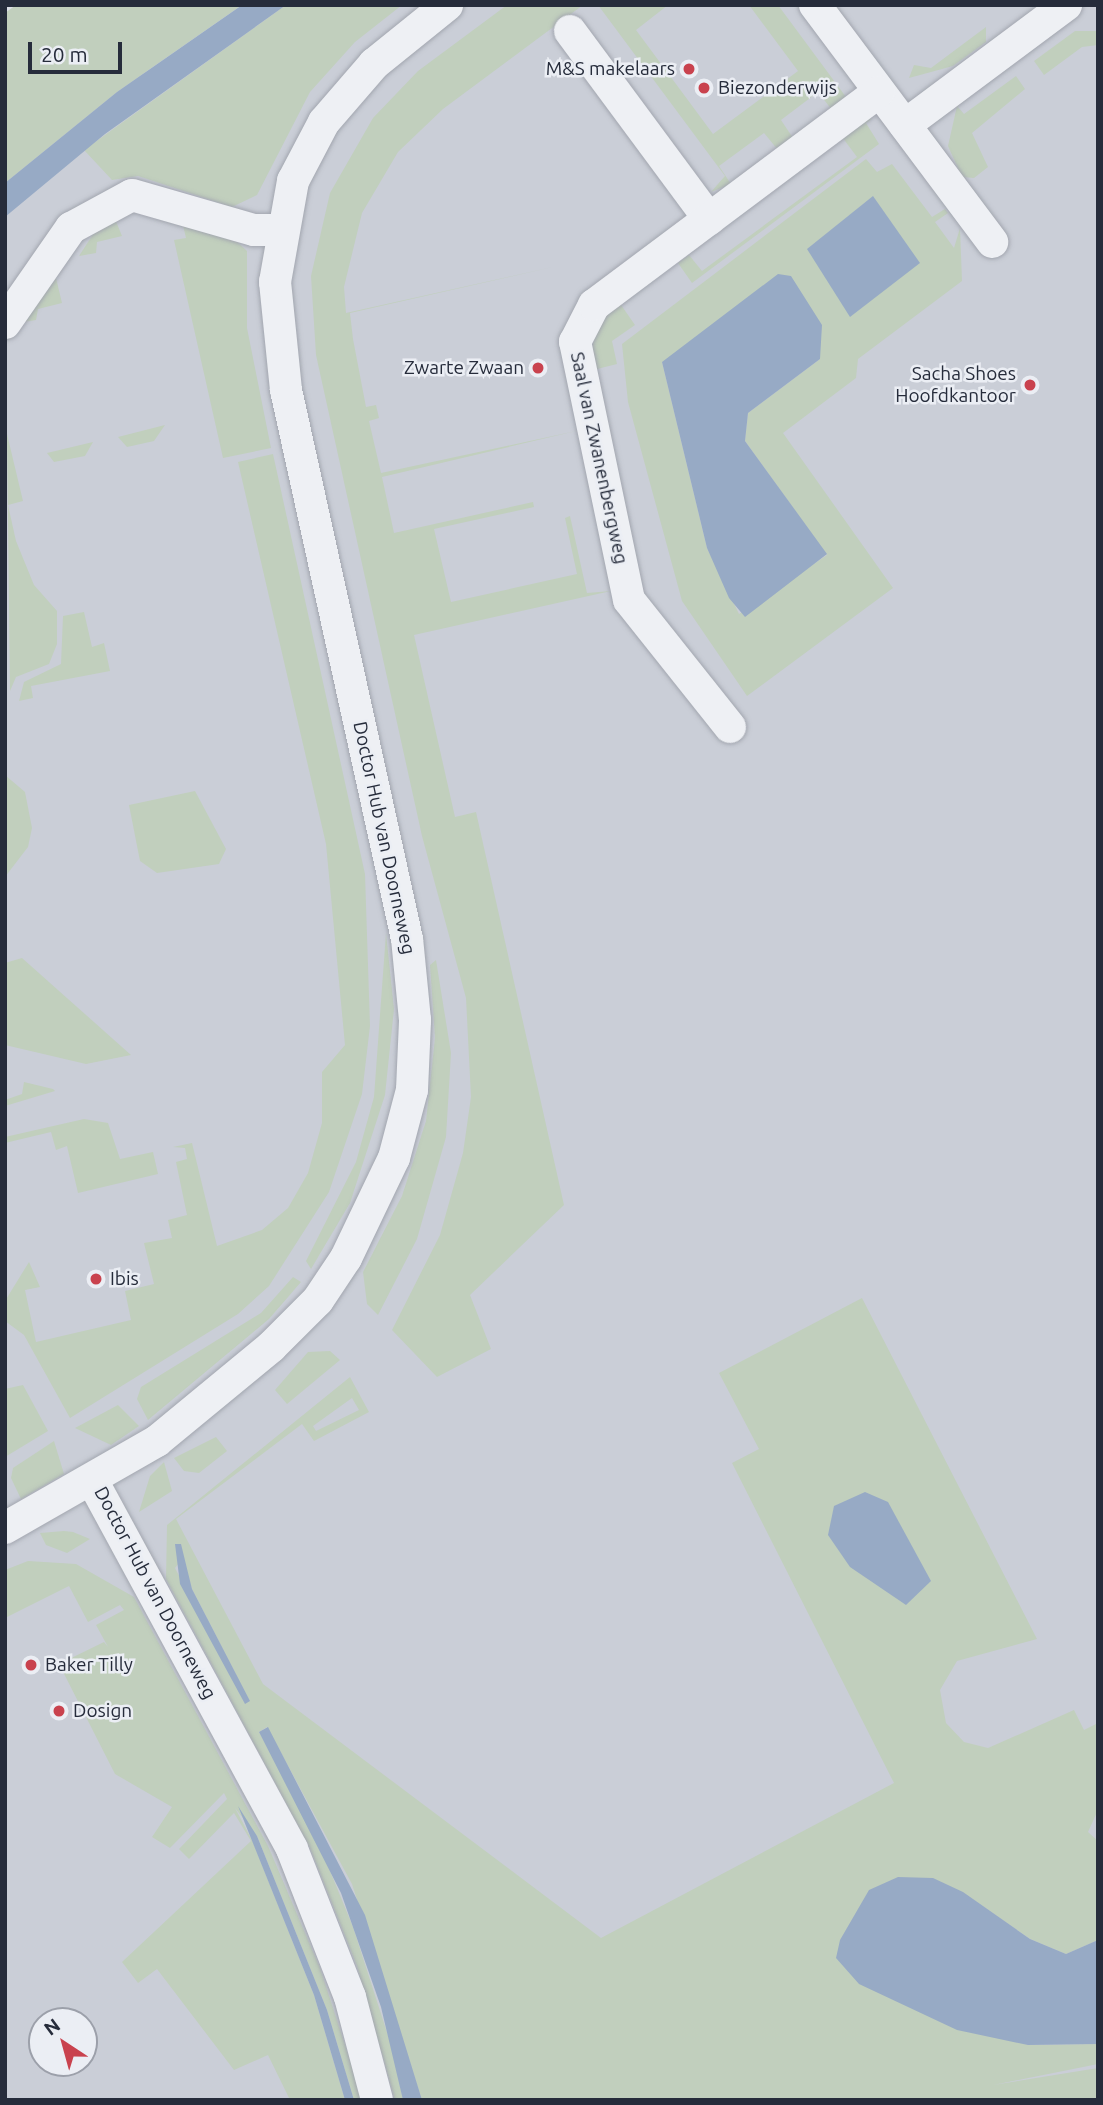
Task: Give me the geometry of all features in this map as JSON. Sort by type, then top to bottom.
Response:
[{"type":"street","name":"Doctor Hub van Doorneweg","points":[[377,2100],[350,1997],[292,1849],[93,1482],[230,1385],[318,1300],[374,1208],[412,1090],[415,1020],[407,939],[280,353],[275,317],[280,230],[293,181],[342,97],[447,5]]},
{"type":"street","points":[[815,5],[992,242]]},
{"type":"street","points":[[905,125],[1066,5]]},
{"type":"street","points":[[570,31],[709,219]]},
{"type":"street","name":"Saal van Zwanenbergweg","points":[[730,727],[629,600],[576,363],[578,332],[594,305],[879,92]]},
{"type":"street","points":[[5,323],[71,228],[132,195],[254,230],[280,230]]},
{"type":"street","points":[[5,1528],[93,1482]]},
{"type":"shaded area","points":[[262,5],[1098,5],[1098,2100],[5,2100],[5,174],[96,101]]},
{"type":"green space","points":[[16,5],[242,5],[117,92],[5,183],[5,13]]},
{"type":"green space","points":[[286,5],[402,5],[355,42],[310,92],[257,195],[232,207],[138,176],[112,180],[84,150]]},
{"type":"green space","points":[[507,5],[583,5],[443,109],[398,152],[362,213],[344,287],[346,313],[557,266],[350,313],[353,339],[366,407],[376,405],[379,418],[369,421],[381,473],[576,431],[382,477],[394,533],[533,502],[534,507],[434,529],[451,602],[577,574],[565,518],[570,516],[587,593],[611,591],[414,635],[455,817],[476,812],[564,1205],[470,1295],[491,1349],[437,1377],[392,1330],[440,1235],[463,1153],[471,1097],[466,998],[422,836],[316,355],[311,276],[330,193],[373,118],[418,71]]},
{"type":"green space","points":[[598,5],[668,5],[636,30],[713,134],[798,71],[749,5],[778,5],[846,97],[832,110],[818,92],[781,120],[793,138],[778,150],[764,133],[719,166],[731,184],[711,192],[725,176]]},
{"type":"green space","points":[[986,27],[986,42],[953,66],[909,78],[914,65],[931,68]]},
{"type":"green space","points":[[1075,31],[1098,31],[1098,45],[1082,47],[1044,75],[1034,61]]},
{"type":"green space","points":[[1016,76],[1025,89],[972,133],[988,167],[974,178],[962,177],[948,146],[957,106],[964,114]]},
{"type":"green space","points":[[866,118],[872,119],[866,123],[879,144],[692,283],[678,263],[689,255],[702,271],[857,157],[839,133]]},
{"type":"green space","points":[[866,159],[877,172],[892,164],[932,217],[945,209],[948,213],[935,222],[954,248],[960,228],[962,281],[858,359],[856,378],[783,433],[893,588],[747,696],[682,601],[628,402],[622,344]],"holes":[[[820,359],[748,413],[745,441],[827,555],[739,614],[707,548],[662,362]]]},
{"type":"green space","points":[[115,219],[122,236],[97,242],[96,253],[79,256],[101,222]]},
{"type":"green space","points":[[182,221],[233,238],[247,251],[247,328],[271,448],[223,458],[174,240],[186,238]]},
{"type":"green space","points":[[56,278],[62,303],[38,309],[36,320],[24,322]]},
{"type":"green space","points":[[619,302],[635,325],[612,341],[617,364],[589,371],[596,324]]},
{"type":"green space","points":[[165,425],[154,441],[127,447],[118,437]]},
{"type":"green space","points":[[7,434],[23,501],[8,505],[16,541],[34,585],[57,611],[57,644],[49,664],[16,677],[10,691]]},
{"type":"green space","points":[[93,442],[85,456],[54,462],[47,453]]},
{"type":"green space","points":[[273,454],[365,874],[370,1026],[362,1094],[329,1192],[269,1286],[238,1314],[70,1418],[24,1335],[5,1321],[5,1301],[29,1262],[40,1287],[25,1290],[36,1342],[131,1320],[125,1291],[154,1284],[144,1243],[172,1238],[168,1220],[187,1215],[176,1162],[187,1159],[185,1148],[173,1147],[192,1143],[217,1246],[262,1230],[288,1208],[308,1173],[322,1123],[322,1072],[345,1045],[326,844],[238,462]]},
{"type":"green space","points":[[84,612],[92,647],[104,643],[110,671],[31,686],[33,698],[19,701],[24,682],[61,664],[63,616]]},
{"type":"green space","points":[[5,775],[25,792],[32,828],[28,847],[5,877]]},
{"type":"green space","points":[[195,791],[226,849],[219,864],[157,873],[140,861],[129,805]]},
{"type":"green space","points":[[386,933],[394,1009],[385,1095],[350,1203],[311,1269],[306,1261],[356,1162],[374,1097]]},
{"type":"green space","points":[[22,958],[131,1055],[86,1064],[5,1045],[5,963]]},
{"type":"green space","points":[[436,960],[451,1053],[446,1137],[417,1239],[378,1315],[367,1304],[363,1272],[402,1196],[426,1121],[435,1038],[430,965]]},
{"type":"green space","points":[[24,1082],[55,1091],[5,1106],[5,1100],[22,1094]]},
{"type":"green space","points":[[84,1119],[108,1123],[120,1159],[153,1152],[158,1174],[78,1193],[67,1146],[56,1150],[51,1132],[5,1143],[5,1137]]},
{"type":"green space","points":[[293,1277],[301,1282],[269,1319],[148,1420],[137,1399],[141,1387],[261,1313]]},
{"type":"green space","points":[[862,1298],[1037,1639],[957,1661],[940,1690],[946,1723],[964,1742],[988,1748],[1074,1710],[1084,1730],[1098,1723],[1098,1810],[1088,1832],[1098,1841],[1098,1940],[1066,1954],[1030,1939],[968,1896],[1028,2045],[1098,2044],[1098,2064],[993,2085],[1098,2068],[1098,2100],[422,2100],[352,1884],[267,1727],[259,1732],[312,1827],[353,1927],[392,2048],[403,2100],[395,2100],[357,1966],[310,1848],[166,1579],[167,1525],[350,1377],[369,1412],[314,1441],[302,1424],[176,1519],[263,1684],[601,1938],[894,1783],[732,1463],[759,1449],[719,1373]],"holes":[[[352,1398],[359,1410],[316,1431],[313,1426]],[[183,1558],[192,1589],[249,1700],[245,1703],[175,1568]]]},
{"type":"green space","points":[[330,1351],[340,1360],[287,1404],[275,1390],[308,1352]]},
{"type":"green space","points":[[23,1385],[48,1431],[5,1457],[5,1389]]},
{"type":"green space","points":[[118,1405],[139,1426],[111,1445],[75,1428]]},
{"type":"green space","points":[[216,1437],[227,1451],[199,1473],[184,1471],[174,1458]]},
{"type":"green space","points":[[54,1441],[64,1474],[21,1499],[11,1478],[13,1468]]},
{"type":"green space","points":[[164,1462],[172,1491],[139,1512],[150,1476]]},
{"type":"green space","points":[[64,1531],[90,1539],[67,1553],[46,1545],[40,1533]]},
{"type":"green space","points":[[28,1561],[76,1564],[134,1597],[268,1846],[320,1968],[363,2100],[354,2100],[327,2010],[257,1836],[235,1808],[252,1840],[314,1995],[345,2100],[290,2100],[268,2055],[234,2070],[157,1969],[138,1983],[122,1962],[251,1841],[234,1813],[189,1859],[179,1849],[227,1799],[224,1793],[170,1848],[152,1837],[172,1807],[115,1774],[59,1664],[104,1642],[108,1647],[96,1625],[124,1610],[120,1605],[88,1622],[69,1586],[5,1618],[5,1570]]},
{"type":"water","points":[[242,5],[286,5],[105,134],[5,217],[5,183],[117,92]]},
{"type":"water","points":[[873,196],[920,263],[850,317],[807,249]]},
{"type":"water","points":[[778,274],[791,276],[822,325],[820,359],[748,413],[745,441],[827,554],[745,617],[729,598],[707,548],[662,362]]},
{"type":"water","points":[[865,1492],[888,1502],[931,1581],[906,1605],[850,1567],[828,1535],[834,1506]]},
{"type":"water","points":[[175,1544],[181,1544],[192,1589],[250,1701],[245,1704],[180,1584]]},
{"type":"water","points":[[268,1727],[365,1915],[422,2100],[403,2100],[381,2007],[341,1893],[259,1732]]},
{"type":"water","points":[[238,1806],[257,1836],[327,2010],[354,2100],[345,2100],[314,1995]]},
{"type":"water","points":[[898,1877],[933,1878],[963,1892],[1030,1939],[1066,1954],[1098,1940],[1098,2044],[1028,2045],[957,2030],[859,1984],[836,1958],[840,1940],[869,1890]]},
{"type":"place","name":"M&S makelaars","points":[[689,69]]},
{"type":"place","name":"Biezonderwijs","points":[[704,88]]},
{"type":"place","name":"Zwarte Zwaan","points":[[538,368]]},
{"type":"place","name":"Sacha Shoes Hoofdkantoor","points":[[1030,385]]},
{"type":"place","name":"Ibis","points":[[96,1279]]},
{"type":"place","name":"Baker Tilly","points":[[31,1665]]},
{"type":"place","name":"Dosign","points":[[59,1711]]}]
